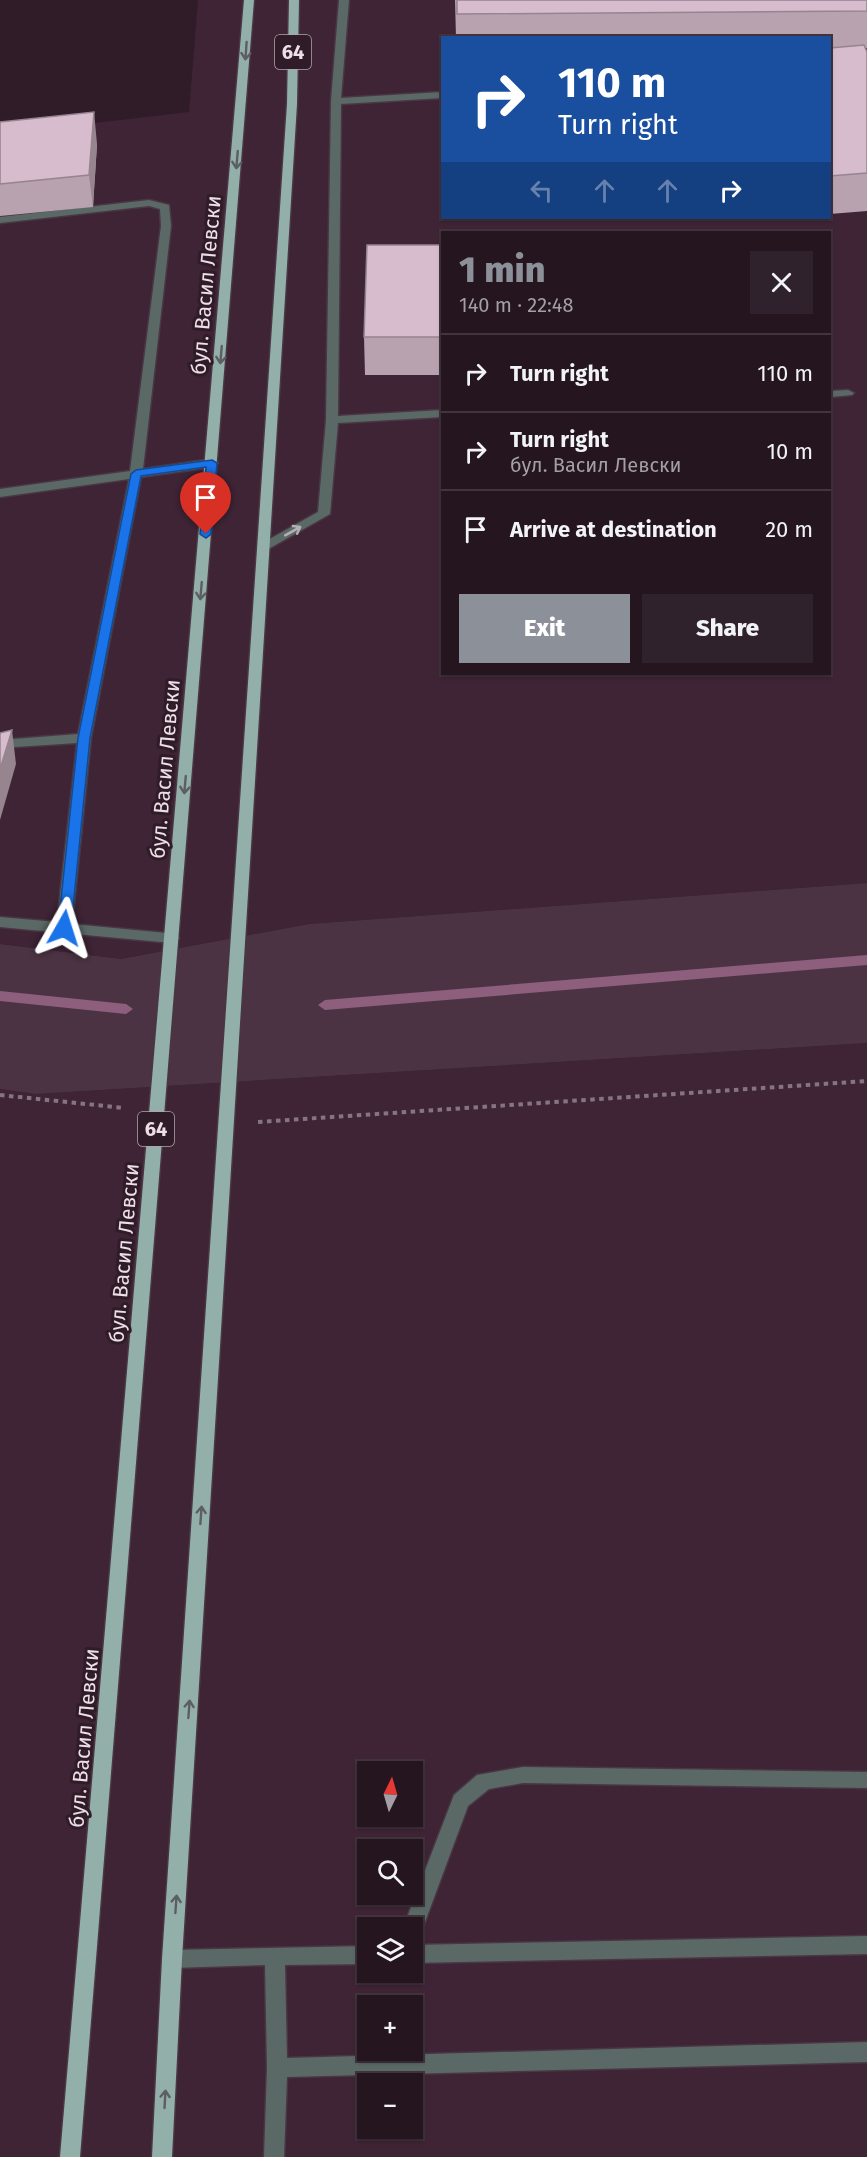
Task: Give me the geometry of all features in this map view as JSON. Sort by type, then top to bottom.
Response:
[{"type":"main road","name":"бул. Васил Левски","points":[[70,2157],[249,0]]},
{"type":"main road","name":"64","points":[[162,2157],[172,1959],[292,104],[294,0]]},
{"type":"lane","points":[[263,548],[324,514],[332,420],[336,101],[344,0]]},
{"type":"lane","points":[[336,101],[441,95]]},
{"type":"lane","points":[[0,220],[149,203],[165,207],[166,226],[136,474],[84,738],[64,928]]},
{"type":"lane","points":[[831,394],[848,393]]},
{"type":"lane","points":[[332,420],[441,414]]},
{"type":"lane","points":[[0,493],[212,463]]},
{"type":"lane","points":[[0,744],[84,738]]},
{"type":"lane","points":[[0,922],[172,938]]},
{"type":"lane","points":[[417,1917],[461,1801],[484,1781],[523,1775],[867,1780]]},
{"type":"lane","points":[[423,1954],[867,1945]]},
{"type":"lane","points":[[172,1959],[357,1955]]},
{"type":"lane","points":[[274,2157],[277,2068],[275,1956]]},
{"type":"lane","points":[[277,2068],[867,2052]]},
{"type":"path","points":[[227,1124],[867,1081]]},
{"type":"path","points":[[0,1095],[158,1112]]},
{"type":"shaded area","points":[[198,0],[867,0],[867,883],[309,924],[121,959],[0,944],[0,134],[189,112]]},
{"type":"shaded area","points":[[867,883],[867,1043],[36,1094],[0,1089],[0,944],[121,959],[309,924]]},
{"type":"shaded area","points":[[867,1043],[867,2157],[0,2157],[0,1089],[36,1094]]},
{"type":"building","points":[[457,0],[867,0],[867,11],[457,14]]},
{"type":"building","points":[[864,45],[867,52],[867,173],[831,176],[831,48]]},
{"type":"building","points":[[94,112],[89,175],[0,184],[0,122]]},
{"type":"building","points":[[367,245],[441,245],[441,337],[364,337]]},
{"type":"building","points":[[12,730],[0,769],[0,733]]},
{"type":"waterway","points":[[325,1005],[867,960]]},
{"type":"waterway","points":[[0,996],[126,1009]]},
{"type":"route","points":[[64,928],[84,738],[136,474],[212,463],[206,534]]}]
